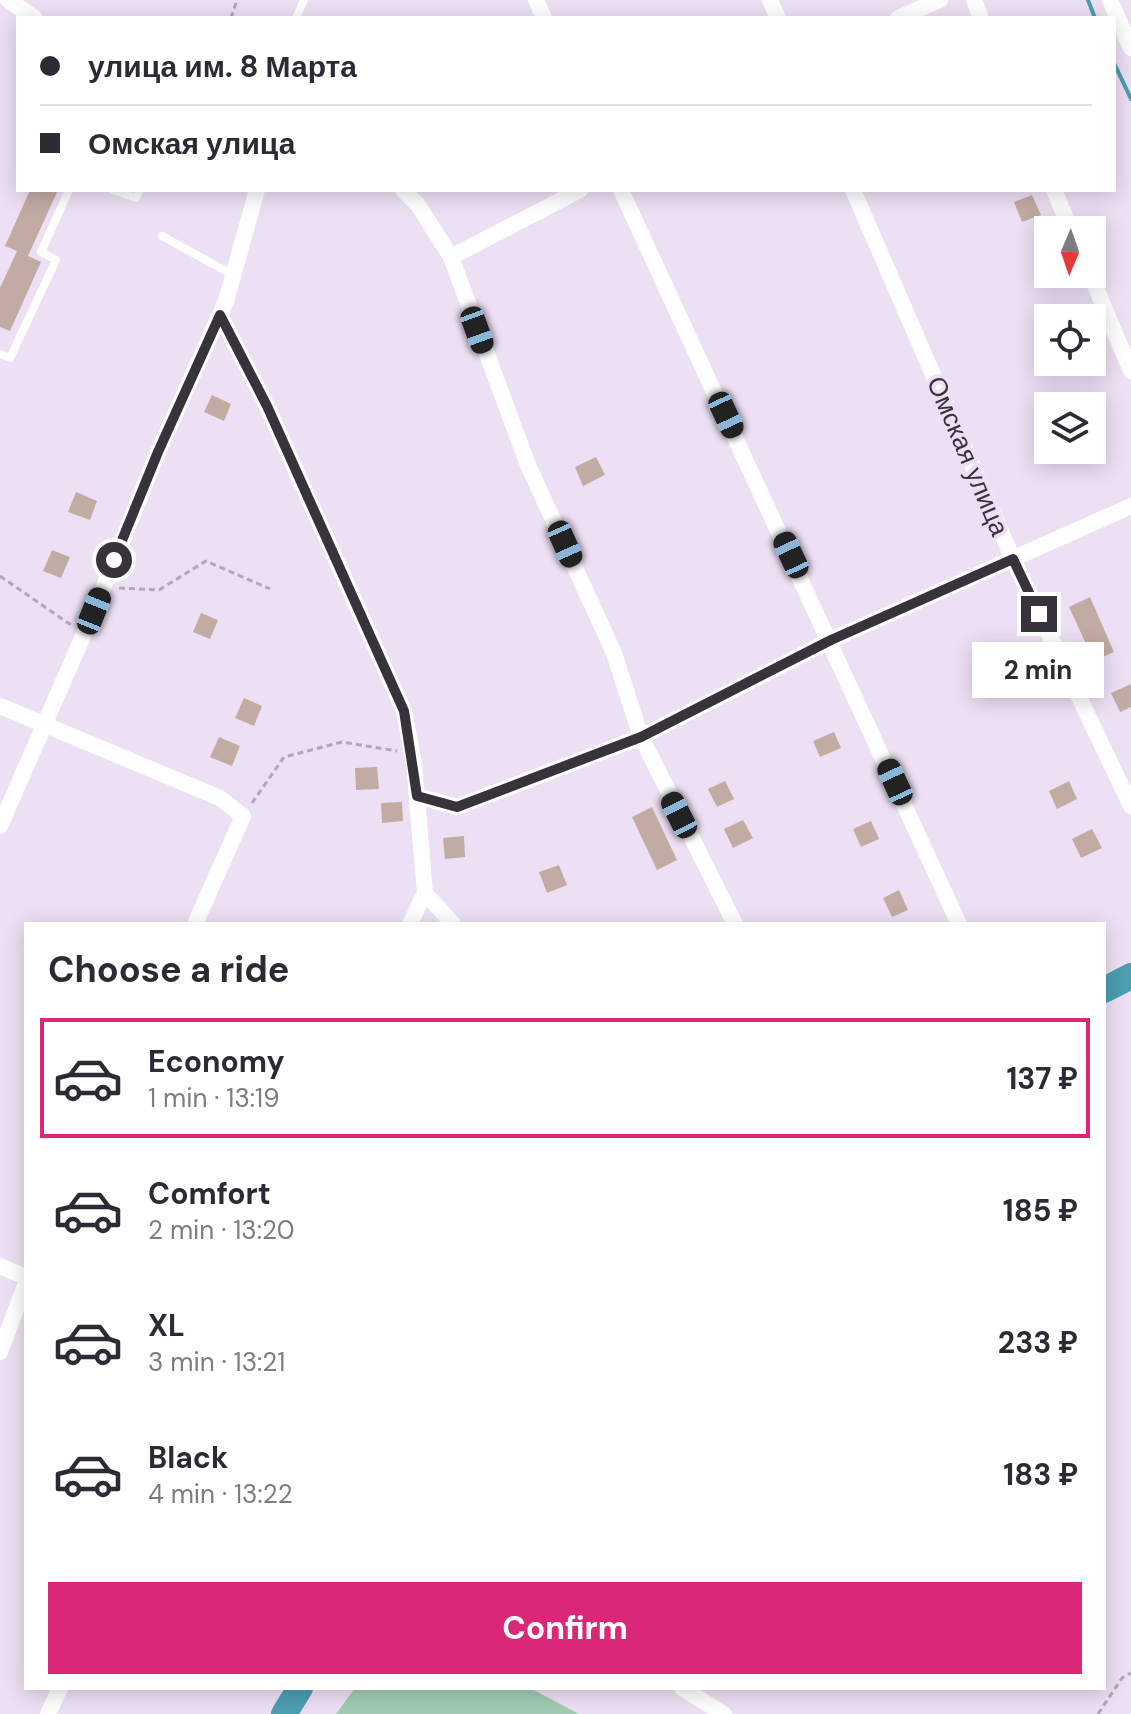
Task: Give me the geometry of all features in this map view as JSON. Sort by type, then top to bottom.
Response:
[{"type":"street","points":[[8,0],[32,16]]},
{"type":"street","points":[[903,16],[940,0]]},
{"type":"street","points":[[1110,0],[1131,48]]},
{"type":"street","points":[[0,826],[84,634],[158,452],[220,315],[256,192]]},
{"type":"street","points":[[405,192],[418,205],[451,257],[528,465],[614,653],[641,737],[734,922]]},
{"type":"street","points":[[451,257],[576,192]]},
{"type":"street","points":[[622,192],[831,640],[958,922]]},
{"type":"street","name":"Омская улица","points":[[854,192],[1013,559],[1131,806]]},
{"type":"street","points":[[1055,192],[1065,216]]},
{"type":"street","points":[[1096,288],[1131,371]]},
{"type":"street","points":[[220,315],[267,406],[404,711],[414,763],[425,893],[411,922]]},
{"type":"street","points":[[417,796],[457,807],[641,737],[831,640],[1131,506]]},
{"type":"street","points":[[0,706],[220,798],[243,816],[196,922]]},
{"type":"street","points":[[425,893],[451,922]]},
{"type":"street","points":[[0,1266],[24,1279]]},
{"type":"street","points":[[0,1352],[24,1286]]},
{"type":"street","points":[[48,1714],[59,1690]]},
{"type":"street","points":[[685,1690],[724,1714]]},
{"type":"lane","points":[[0,354],[10,358],[56,260],[41,252],[68,192]]},
{"type":"lane","points":[[119,192],[136,198],[139,192]]},
{"type":"lane","points":[[162,236],[234,275]]},
{"type":"path","points":[[103,587],[159,590],[206,561],[270,589]]},
{"type":"path","points":[[0,576],[84,634]]},
{"type":"path","points":[[243,816],[284,757],[342,742],[406,753],[414,763]]},
{"type":"path","points":[[1098,1714],[1122,1678],[1131,1673]]},
{"type":"green space","points":[[354,1690],[534,1690],[579,1714],[336,1714]]},
{"type":"building","points":[[29,192],[57,192],[28,256],[41,262],[10,331],[0,327],[0,288],[17,251],[5,246]]},
{"type":"building","points":[[1032,195],[1041,215],[1022,222],[1014,202]]},
{"type":"building","points":[[212,395],[231,404],[224,421],[204,412]]},
{"type":"building","points":[[596,457],[605,475],[583,486],[575,467]]},
{"type":"building","points":[[76,492],[97,501],[90,520],[68,512]]},
{"type":"building","points":[[52,550],[70,557],[61,578],[43,571]]},
{"type":"building","points":[[1090,597],[1114,652],[1094,661],[1069,607]]},
{"type":"building","points":[[201,613],[218,620],[210,639],[193,632]]},
{"type":"building","points":[[1131,684],[1131,707],[1120,712],[1111,693]]},
{"type":"building","points":[[244,698],[262,706],[254,726],[235,718]]},
{"type":"building","points":[[834,732],[841,748],[820,757],[813,741]]},
{"type":"building","points":[[219,737],[240,746],[232,766],[210,757]]},
{"type":"building","points":[[377,767],[379,789],[356,790],[355,768]]},
{"type":"building","points":[[725,781],[734,799],[717,807],[708,789]]},
{"type":"building","points":[[1069,781],[1077,799],[1057,809],[1049,791]]},
{"type":"building","points":[[402,802],[403,821],[382,823],[381,803]]},
{"type":"building","points":[[652,807],[677,860],[657,870],[632,817]]},
{"type":"building","points":[[743,820],[753,838],[733,848],[724,829]]},
{"type":"building","points":[[871,821],[879,839],[861,847],[853,829]]},
{"type":"building","points":[[1092,829],[1102,848],[1081,858],[1072,839]]},
{"type":"building","points":[[464,836],[465,857],[445,859],[443,838]]},
{"type":"building","points":[[559,865],[567,885],[547,893],[539,872]]},
{"type":"building","points":[[899,890],[908,910],[892,917],[883,898]]},
{"type":"waterway","points":[[1088,0],[1094,16]]},
{"type":"waterway","points":[[1116,67],[1131,99]]},
{"type":"waterway","points":[[1106,989],[1131,976]]},
{"type":"waterway","points":[[284,1714],[299,1690]]},
{"type":"route","points":[[114,560],[158,452],[220,315],[267,406],[404,711],[417,796],[457,807],[641,737],[831,640],[1013,559],[1039,614]]}]
